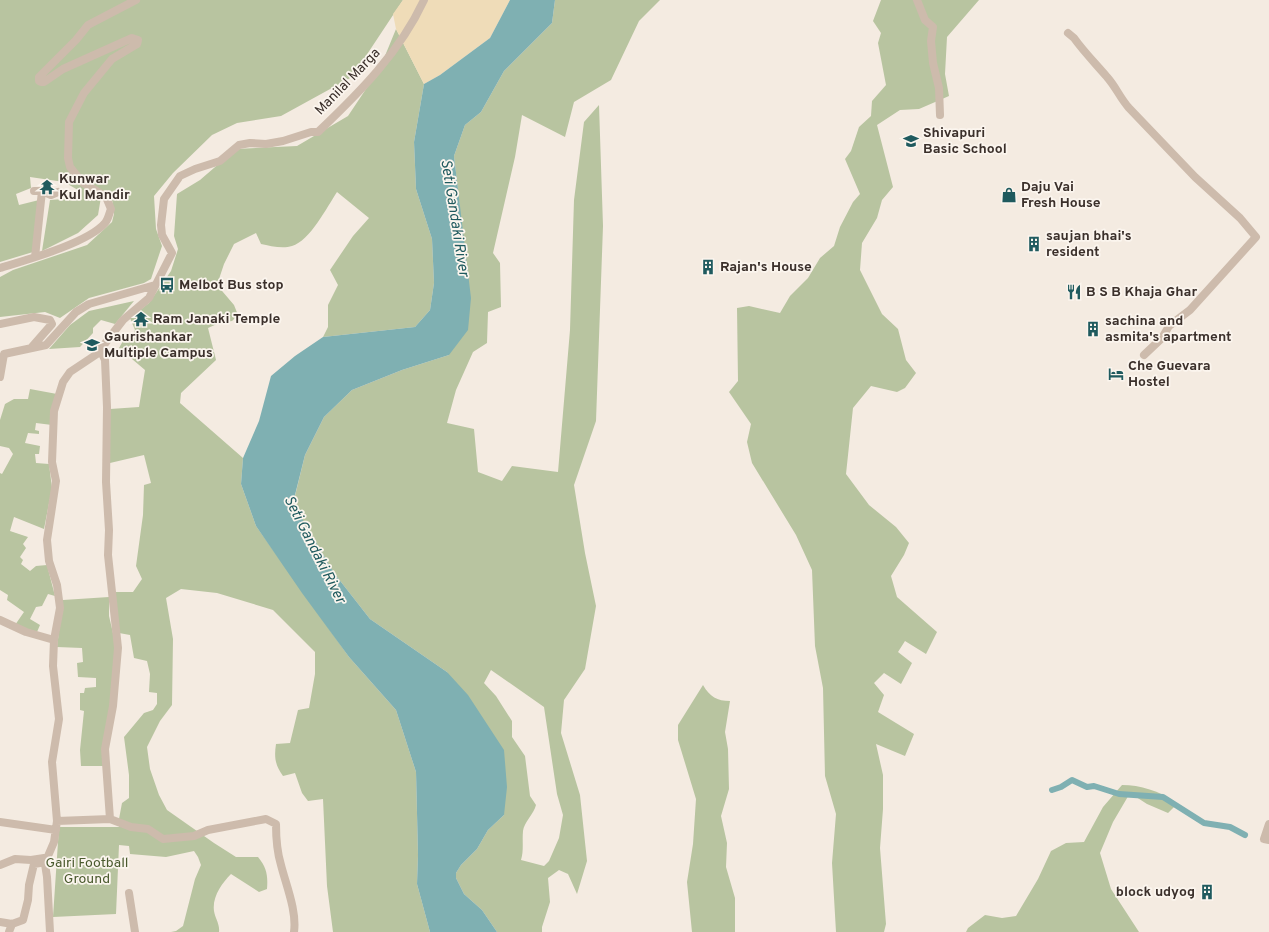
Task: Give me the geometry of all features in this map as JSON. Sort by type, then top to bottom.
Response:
[{"type":"street","points":[[0,268],[70,244],[98,229],[105,223],[109,216],[111,209],[106,197],[82,182],[70,167],[68,158],[69,122],[84,93],[103,70],[118,54],[131,48],[138,41],[135,38],[132,38],[63,69],[44,82],[39,81],[39,77],[76,40],[88,25],[136,0]]},
{"type":"street","name":"Manilal Marga","points":[[155,285],[172,253],[162,235],[161,225],[164,199],[180,176],[195,169],[220,161],[239,145],[250,143],[266,144],[283,141],[311,132],[318,132],[341,111],[393,53],[424,0]]},
{"type":"street","points":[[918,0],[925,20],[933,27],[931,41],[933,63],[940,88],[940,115]]},
{"type":"street","points":[[1068,33],[1108,78],[1116,88],[1119,97],[1129,108],[1195,177],[1240,218],[1256,237],[1190,310],[1169,326],[1162,338],[1144,355]]},
{"type":"street","points":[[35,257],[38,191],[51,195],[58,192]]},
{"type":"street","points":[[0,922],[11,928],[23,920],[28,900],[32,869],[34,864],[40,863],[48,856],[56,830],[57,821],[52,762],[59,718],[54,666],[54,640],[60,603],[57,585],[49,561],[47,540],[56,481],[52,462],[54,411],[63,382],[70,372],[98,354],[100,349],[123,320],[149,298],[155,285]]},
{"type":"street","points":[[0,377],[4,354],[29,350],[46,345],[76,312],[89,304],[155,285]]},
{"type":"street","points":[[0,324],[34,316],[50,320],[52,324],[48,330],[29,350]]},
{"type":"street","points":[[100,349],[105,360],[107,407],[106,482],[109,530],[108,555],[118,648],[113,706],[105,750],[110,820]]},
{"type":"street","points":[[0,620],[26,632],[54,640]]},
{"type":"street","points":[[57,821],[110,820],[131,827],[148,829],[163,839],[194,836],[208,830],[266,819],[276,824],[280,863],[288,888],[295,924],[294,932]]},
{"type":"street","points":[[0,822],[56,830]]},
{"type":"street","points":[[1266,839],[1269,824]]},
{"type":"street","points":[[0,865],[15,859],[31,860],[44,858]]},
{"type":"street","points":[[44,858],[48,877],[50,932]]},
{"type":"street","points":[[129,893],[135,932]]},
{"type":"green space","points":[[0,0],[403,0],[352,77],[281,116],[237,123],[212,135],[173,173],[154,196],[156,229],[162,246],[151,279],[144,283],[89,298],[60,318],[45,312],[0,317],[0,277],[13,270],[87,245],[112,222],[114,214],[112,199],[102,191],[98,215],[78,233],[42,251],[50,200],[77,198],[78,190],[64,182],[30,177],[31,188],[16,194],[19,205],[39,200],[33,252],[0,262]]},
{"type":"green space","points":[[555,0],[660,0],[639,21],[611,80],[574,102],[565,137],[522,115],[515,157],[493,253],[500,263],[501,307],[488,312],[487,343],[473,352],[456,390],[447,423],[474,429],[478,472],[502,481],[512,466],[558,472],[570,330],[574,200],[584,122],[599,105],[603,226],[596,421],[574,485],[585,553],[596,606],[585,669],[564,700],[561,733],[580,795],[587,861],[577,894],[568,874],[559,870],[548,878],[550,902],[542,927],[542,932],[497,932],[482,910],[464,894],[456,878],[456,873],[461,865],[477,849],[488,830],[504,815],[447,672],[370,619],[334,573],[293,504],[305,455],[324,417],[352,390],[402,370],[449,355],[460,208],[454,156],[465,125],[481,112],[504,71],[552,23]],"holes":[[[491,670],[544,707],[557,794],[563,815],[559,838],[549,861],[544,866],[521,860],[524,828],[536,805],[530,796],[525,756],[512,737],[512,721],[496,696],[484,683]]]},
{"type":"green space","points":[[881,0],[979,0],[947,37],[945,74],[949,96],[919,109],[900,110],[877,125],[893,187],[882,200],[877,218],[862,243],[860,270],[882,314],[898,329],[906,360],[916,373],[905,388],[897,392],[871,386],[853,408],[846,474],[869,505],[896,527],[909,543],[904,555],[891,576],[897,597],[937,632],[926,654],[905,641],[898,652],[912,663],[901,684],[884,673],[874,683],[884,695],[878,712],[914,734],[905,756],[876,744],[883,775],[883,809],[880,848],[886,924],[884,932],[836,932],[832,863],[836,814],[825,776],[823,688],[815,646],[812,570],[796,535],[752,463],[747,442],[751,424],[729,392],[738,381],[737,308],[749,306],[780,313],[790,296],[808,278],[820,258],[834,246],[840,227],[853,202],[860,194],[845,159],[851,151],[859,127],[871,116],[872,101],[886,85],[878,43],[881,33],[873,21]]},
{"type":"green space","name":"Gairi Football Ground","points":[[396,29],[424,84],[414,142],[416,189],[432,239],[434,283],[430,310],[415,327],[323,337],[328,327],[328,305],[338,285],[330,270],[353,236],[369,218],[337,192],[318,223],[299,243],[285,247],[261,244],[256,233],[234,244],[224,264],[217,285],[234,305],[238,315],[232,321],[219,323],[208,328],[216,360],[181,393],[180,403],[243,458],[241,484],[256,526],[349,657],[396,710],[416,772],[418,855],[417,884],[430,932],[333,932],[327,886],[323,799],[308,801],[302,793],[295,773],[283,776],[278,768],[275,757],[276,744],[290,743],[298,710],[309,708],[315,674],[315,652],[273,610],[217,593],[181,589],[166,598],[173,639],[172,705],[160,721],[147,747],[150,769],[159,795],[167,810],[236,857],[258,857],[266,872],[267,889],[259,892],[231,874],[221,886],[216,896],[214,911],[219,926],[219,932],[171,932],[176,931],[183,926],[195,879],[201,865],[198,857],[194,851],[166,857],[130,854],[129,846],[119,845],[116,914],[53,917],[59,827],[119,827],[122,803],[129,798],[129,775],[124,737],[144,713],[153,710],[157,704],[157,693],[149,692],[150,674],[147,661],[134,658],[130,635],[119,633],[115,592],[133,592],[142,579],[136,566],[143,515],[144,485],[151,483],[144,455],[110,463],[110,409],[139,407],[145,370],[119,348],[123,341],[131,342],[135,330],[130,318],[149,303],[171,271],[178,249],[174,236],[177,194],[200,180],[236,149],[297,146],[348,116],[380,68]]},
{"type":"green space","points":[[134,301],[115,324],[101,320],[93,328],[93,333],[80,347],[49,349],[70,325],[89,311]]},
{"type":"green space","points":[[30,389],[57,394],[52,425],[36,423],[35,430],[39,431],[39,434],[28,433],[25,443],[40,446],[39,454],[35,454],[36,463],[49,464],[52,488],[44,529],[14,517],[10,531],[28,537],[23,544],[26,548],[20,557],[23,560],[21,564],[30,571],[36,566],[47,565],[55,596],[48,594],[42,606],[36,607],[30,619],[40,625],[37,632],[15,625],[24,612],[7,600],[8,595],[0,590],[0,473],[2,474],[13,454],[9,448],[0,446],[0,420],[5,404],[14,399],[28,399]]},
{"type":"green space","points":[[109,597],[109,616],[116,646],[104,766],[81,766],[80,750],[84,711],[80,710],[80,693],[84,693],[85,688],[96,687],[96,678],[78,677],[77,663],[83,662],[82,648],[57,647],[63,600]]},
{"type":"green space","points":[[703,685],[708,693],[714,698],[730,701],[725,732],[728,749],[729,789],[721,816],[727,843],[726,867],[735,898],[735,932],[692,932],[687,882],[693,844],[696,799],[678,740],[678,725]]},
{"type":"green space","points":[[1122,785],[1150,789],[1175,802],[1175,806],[1168,813],[1147,804],[1130,793],[1113,822],[1100,853],[1111,889],[1139,932],[966,932],[968,928],[985,915],[1002,918],[1016,916],[1038,879],[1051,851],[1066,843],[1084,842],[1103,807]]},
{"type":"sand","points":[[403,0],[510,0],[490,38],[440,75],[424,84],[396,29],[393,14]]},
{"type":"water","name":"Seti Gandaki River","points":[[510,0],[555,0],[552,23],[504,71],[481,112],[465,125],[454,156],[471,298],[468,330],[449,355],[402,370],[352,390],[324,417],[305,455],[293,503],[334,573],[370,619],[447,672],[468,695],[504,750],[507,787],[504,815],[488,830],[477,849],[461,865],[456,873],[456,878],[464,894],[482,910],[497,932],[430,932],[417,884],[418,855],[416,772],[396,710],[349,657],[302,593],[256,526],[241,484],[243,458],[259,421],[271,376],[295,356],[323,337],[415,327],[430,310],[434,283],[432,239],[416,189],[414,142],[424,84],[440,75],[490,38]]},
{"type":"waterway","points":[[1052,790],[1061,787],[1072,780],[1087,787],[1094,786],[1119,794],[1163,797],[1204,823],[1230,827],[1245,835]]},
{"type":"place","name":"Shivapuri Basic School","points":[[911,141]]},
{"type":"place","name":"Kunwar Kul Mandir","points":[[47,187]]},
{"type":"place","name":"Daju Vai Fresh House","points":[[1009,195]]},
{"type":"place","name":"saujan bhai's resident","points":[[1034,244]]},
{"type":"place","name":"Rajan's House","points":[[708,267]]},
{"type":"place","name":"Melbot Bus stop","points":[[167,285]]},
{"type":"place","name":"B S B Khaja Ghar","points":[[1074,292]]},
{"type":"place","name":"Ram Janaki Temple","points":[[141,319]]},
{"type":"place","name":"sachina and asmita's apartment","points":[[1093,329]]},
{"type":"place","name":"Gaurishankar Multiple Campus","points":[[92,345]]},
{"type":"place","name":"Che Guevara Hostel","points":[[1116,374]]},
{"type":"place","name":"block udyog","points":[[1207,892]]}]
